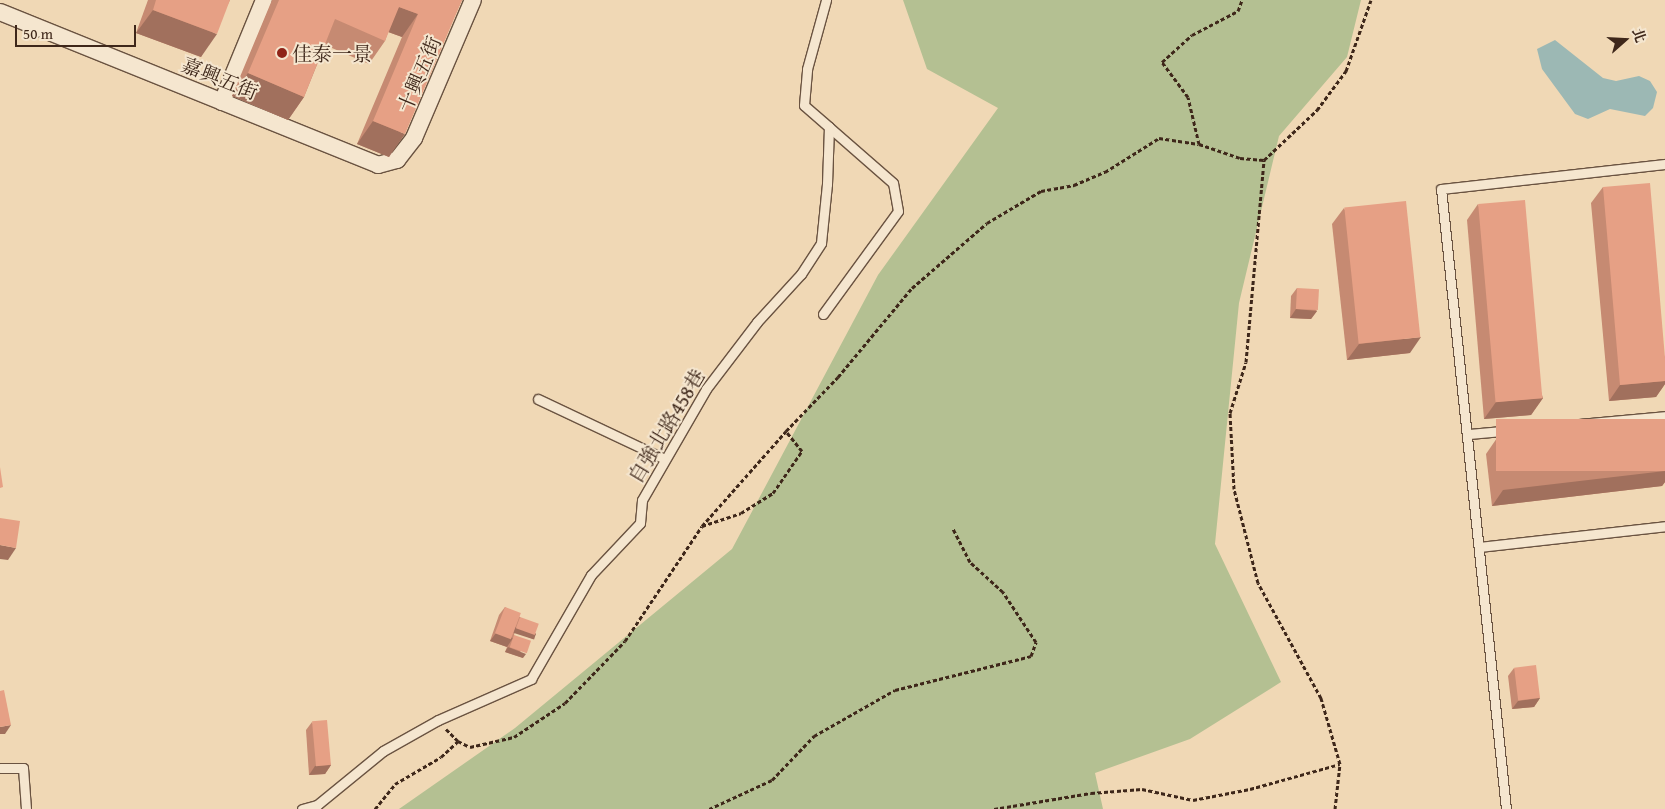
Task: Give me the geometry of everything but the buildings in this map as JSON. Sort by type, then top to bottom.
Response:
[{"type":"street","points":[[222,102],[264,0]]},
{"type":"street","name":"十興五街","points":[[397,160],[414,138],[472,0]]},
{"type":"street","name":"嘉興五街","points":[[0,12],[378,166],[397,160]]},
{"type":"lane","points":[[823,314],[898,211],[893,183],[804,105],[807,69],[826,0]]},
{"type":"lane","name":"自強北路458巷","points":[[302,809],[317,805],[383,751],[438,720],[531,679],[591,575],[640,523],[642,500],[706,390],[757,322],[801,274],[821,243],[830,127]]},
{"type":"lane","points":[[1506,809],[1441,189],[1665,164]]},
{"type":"lane","points":[[538,399],[665,459]]},
{"type":"lane","points":[[1468,434],[1665,416]]},
{"type":"lane","points":[[1479,547],[1665,526]]},
{"type":"lane","points":[[0,768],[23,768],[26,809]]},
{"type":"path","points":[[1199,144],[1188,97],[1162,62],[1192,35],[1238,11],[1242,0]]},
{"type":"path","points":[[1335,809],[1340,764],[1321,698],[1258,583],[1234,489],[1230,414],[1246,362],[1264,160],[1316,110],[1346,71],[1371,0]]},
{"type":"path","points":[[375,809],[396,784],[428,766],[458,741],[470,747],[514,737],[565,703],[625,641],[702,526],[786,431],[838,377],[912,288],[987,223],[1041,191],[1074,185],[1105,172],[1159,138],[1199,144],[1240,158],[1264,160]]},
{"type":"path","points":[[702,526],[742,513],[773,493],[802,451],[786,431]]},
{"type":"path","points":[[709,809],[772,780],[814,736],[895,690],[1031,656],[1036,642],[1002,592],[970,562],[953,529]]},
{"type":"path","points":[[994,809],[1091,793],[1142,790],[1193,800],[1275,783],[1340,764]]},
{"type":"green space","points":[[903,0],[1361,0],[1347,57],[1279,136],[1239,303],[1215,544],[1281,682],[1190,739],[1095,773],[1103,809],[399,809],[515,728],[732,549],[878,275],[998,108],[927,69]]},
{"type":"water","points":[[1555,40],[1603,78],[1616,81],[1639,76],[1650,81],[1657,92],[1653,108],[1645,116],[1610,109],[1588,119],[1575,114],[1542,69],[1537,49]]},
{"type":"place","name":"佳泰一景","points":[[282,53]]}]
